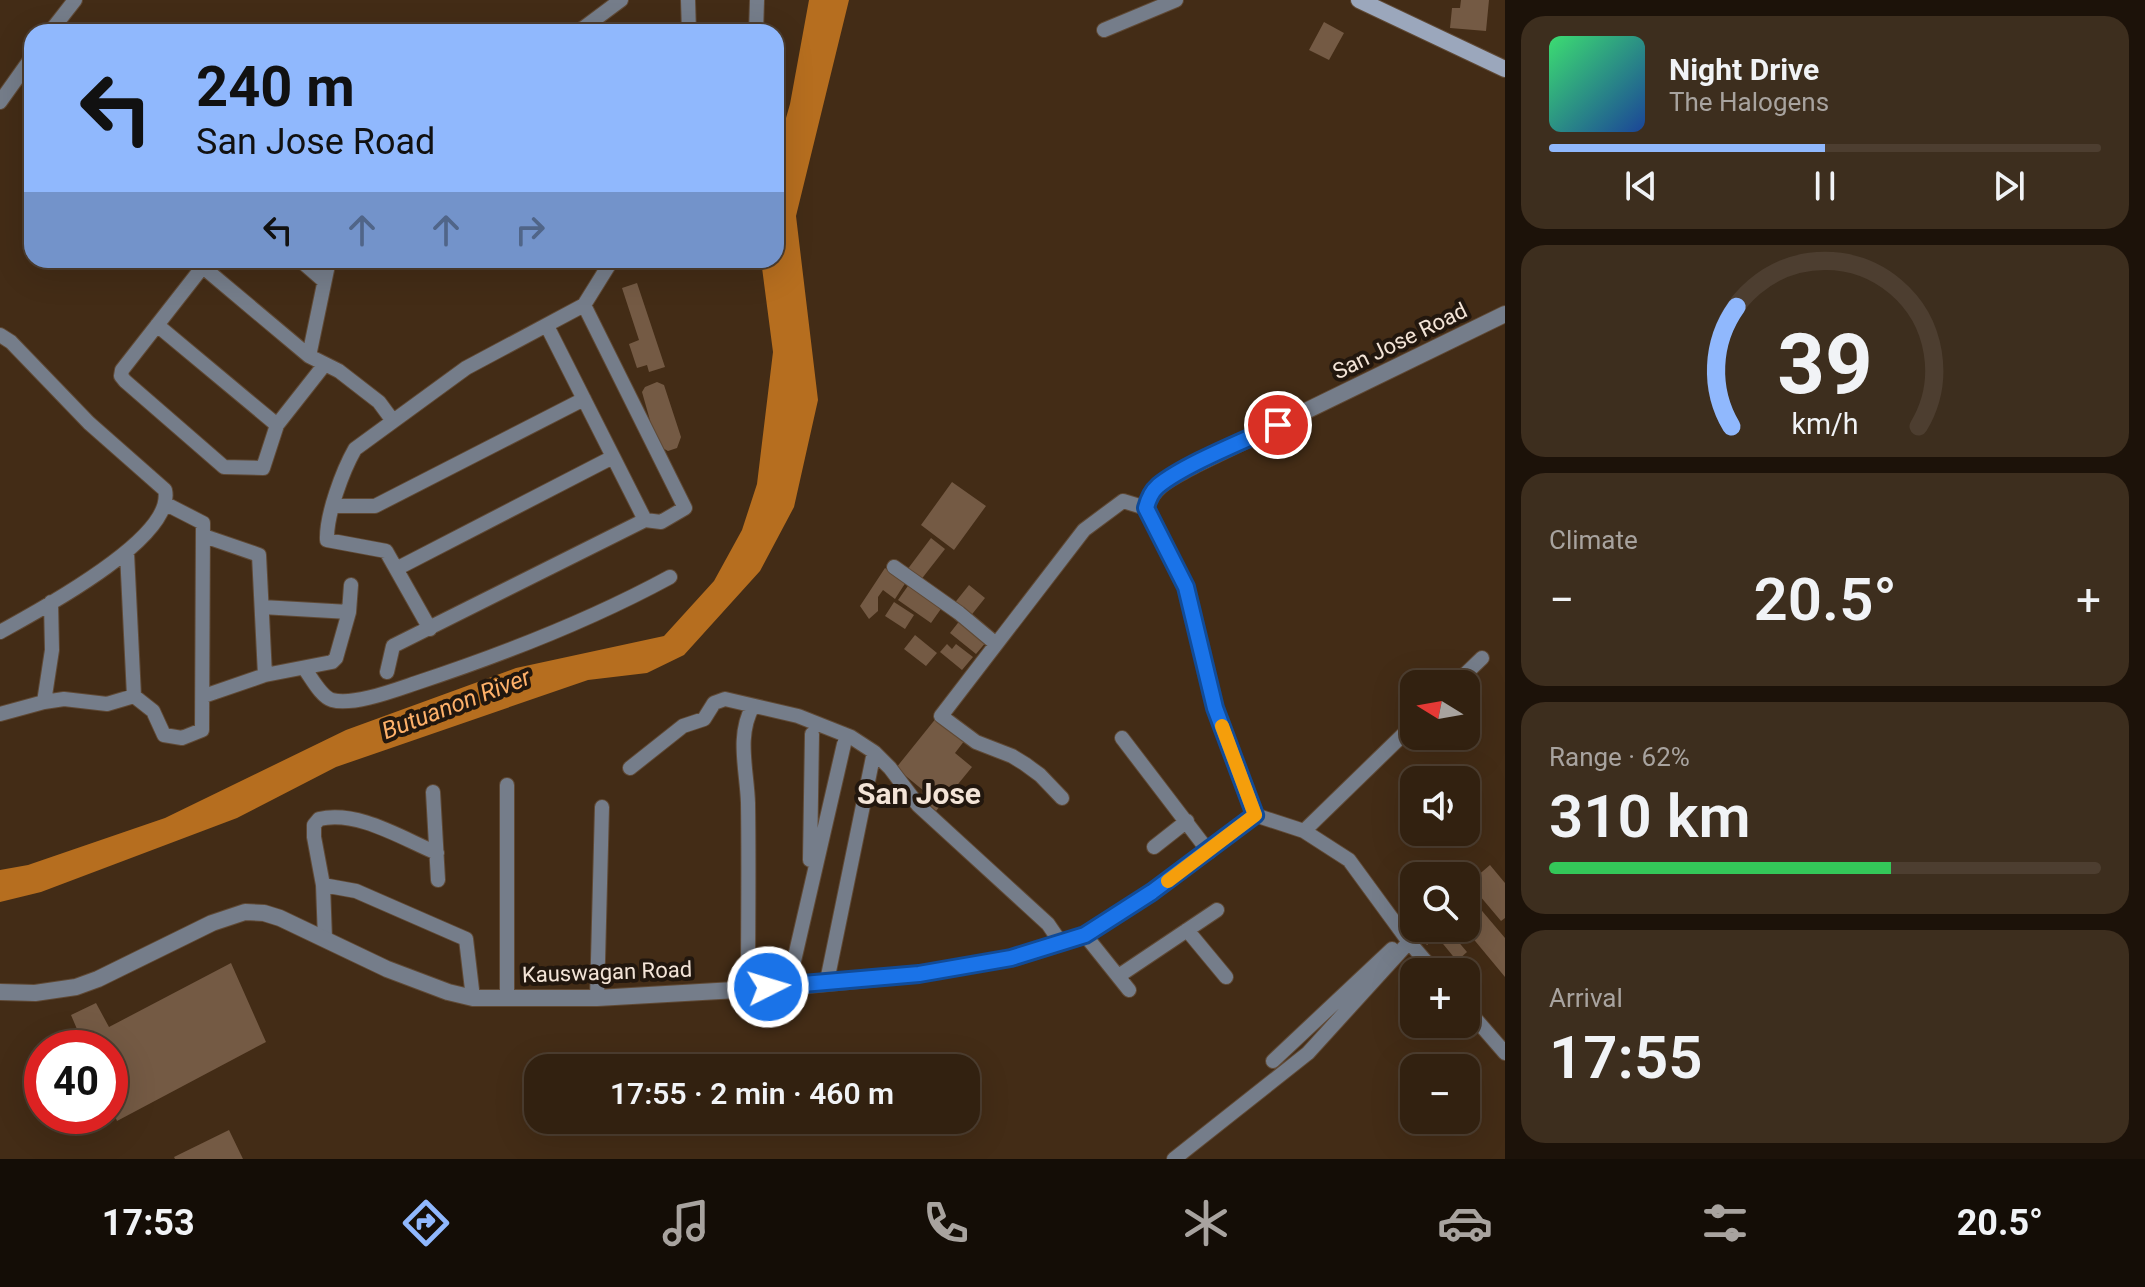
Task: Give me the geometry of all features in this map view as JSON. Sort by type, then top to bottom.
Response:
[{"type":"main road","points":[[1359,0],[1505,69]]},
{"type":"street","points":[[56,24],[75,0]]},
{"type":"street","points":[[589,24],[621,0]]},
{"type":"street","points":[[688,0],[689,24]]},
{"type":"street","points":[[756,24],[757,0]]},
{"type":"street","points":[[1104,30],[1176,0]]},
{"type":"street","points":[[0,102],[24,68]]},
{"type":"street","points":[[202,268],[122,370],[121,376],[224,467],[263,468],[277,425],[325,364]]},
{"type":"street","points":[[212,268],[309,356],[339,371],[379,402],[393,421]]},
{"type":"street","points":[[309,268],[324,281]]},
{"type":"street","points":[[309,356],[327,268]]},
{"type":"street","points":[[430,629],[398,568],[384,550],[327,540],[347,464],[355,449],[466,368],[584,305],[607,268]]},
{"type":"street","points":[[387,672],[393,646],[645,520],[661,522],[685,508],[584,305]]},
{"type":"street","name":"San Jose Road","points":[[1146,508],[1149,496],[1158,486],[1195,465],[1505,314]]},
{"type":"street","points":[[157,325],[277,425]]},
{"type":"street","points":[[547,326],[645,520]]},
{"type":"street","points":[[0,335],[11,342],[89,423],[165,490],[166,504],[146,536],[127,553],[0,632]]},
{"type":"street","points":[[334,506],[375,506],[584,399]]},
{"type":"street","points":[[398,568],[613,457]]},
{"type":"street","points":[[1062,798],[1025,764],[976,742],[941,716],[1084,530],[1123,501],[1146,508],[1186,587],[1215,708],[1255,815],[1304,831],[1349,860],[1400,929]]},
{"type":"street","points":[[127,553],[134,696],[153,711],[164,735],[182,738],[202,730],[204,536],[203,523],[166,504]]},
{"type":"street","points":[[204,536],[259,555],[265,675]]},
{"type":"street","points":[[894,567],[959,613],[996,644]]},
{"type":"street","points":[[304,668],[327,698],[334,701],[354,700],[516,649],[621,604],[670,577]]},
{"type":"street","points":[[204,696],[265,675],[332,662],[336,658],[349,612],[351,585]]},
{"type":"street","points":[[44,702],[52,650],[51,602]]},
{"type":"street","points":[[262,607],[349,612]]},
{"type":"street","points":[[1470,670],[1482,658]]},
{"type":"street","points":[[0,714],[64,699],[107,704],[134,696]]},
{"type":"street","points":[[630,768],[683,726],[704,719],[714,703],[725,699],[798,716],[825,726],[851,737],[874,752],[918,805],[1048,924],[1061,943]]},
{"type":"street","points":[[748,988],[748,801],[743,750],[746,719],[753,706]]},
{"type":"street","points":[[810,889],[812,734]]},
{"type":"street","points":[[1122,738],[1209,852]]},
{"type":"street","points":[[1304,831],[1400,738]]},
{"type":"street","points":[[788,987],[844,744]]},
{"type":"street","points":[[827,981],[874,752]]},
{"type":"street","points":[[812,767],[837,773]]},
{"type":"street","points":[[507,785],[507,998]]},
{"type":"street","points":[[433,792],[438,880]]},
{"type":"street","points":[[597,998],[602,807]]},
{"type":"street","name":"Kauswagan Road","points":[[0,992],[35,993],[76,987],[212,923],[245,912],[280,918],[412,979],[473,998],[597,998],[788,987],[919,974],[1011,958],[1085,935],[1209,852],[1255,815]]},
{"type":"street","points":[[325,939],[323,885],[314,837],[314,825],[319,819],[332,816],[355,819],[437,853]]},
{"type":"street","points":[[1154,847],[1187,821]]},
{"type":"street","points":[[323,885],[356,891],[466,939],[473,998]]},
{"type":"street","points":[[1120,975],[1217,910]]},
{"type":"street","points":[[1187,930],[1226,977]]},
{"type":"street","points":[[1085,935],[1129,990]]},
{"type":"street","points":[[1273,1061],[1404,942]]},
{"type":"street","points":[[1174,1159],[1308,1053],[1404,942]]},
{"type":"street","points":[[1410,942],[1423,958]]},
{"type":"street","points":[[1480,1024],[1505,1053]]},
{"type":"water","name":"Butuanon River","points":[[809,0],[849,0],[796,216],[818,400],[794,507],[760,571],[684,655],[647,673],[588,680],[336,767],[237,818],[41,892],[0,902],[0,870],[28,865],[165,818],[346,730],[516,668],[664,636],[714,581],[742,530],[757,484],[773,352],[762,268],[784,268],[784,125]]},
{"type":"building","points":[[1461,0],[1489,0],[1486,31],[1450,28],[1452,8],[1460,8]]},
{"type":"building","points":[[1324,22],[1344,33],[1329,60],[1309,50]]},
{"type":"building","points":[[637,283],[665,367],[649,372],[647,365],[637,368],[629,344],[639,340],[622,288]]},
{"type":"building","points":[[657,382],[664,385],[681,437],[677,448],[668,451],[657,445],[642,392],[645,387]]},
{"type":"building","points":[[952,482],[986,506],[954,550],[921,525]]},
{"type":"building","points":[[931,538],[945,549],[920,581],[907,570]]},
{"type":"building","points":[[885,568],[906,582],[895,599],[883,590],[878,597],[878,611],[869,619],[860,606]]},
{"type":"building","points":[[910,583],[943,606],[931,623],[898,600]]},
{"type":"building","points":[[969,585],[985,598],[969,618],[953,605]]},
{"type":"building","points":[[894,602],[914,615],[905,629],[885,616]]},
{"type":"building","points":[[961,619],[987,641],[976,654],[950,633]]},
{"type":"building","points":[[915,635],[937,653],[926,666],[904,649]]},
{"type":"building","points":[[947,644],[952,649],[956,644],[973,657],[962,670],[940,652]]},
{"type":"building","points":[[937,717],[965,740],[955,753],[972,767],[936,811],[919,797],[924,791],[896,768]]},
{"type":"building","points":[[1490,865],[1505,883],[1505,918],[1501,921],[1480,896],[1480,874]]},
{"type":"building","points":[[1480,909],[1505,938],[1505,977],[1476,942],[1480,942]]},
{"type":"building","points":[[1441,942],[1459,942],[1467,952],[1460,958],[1455,958]]},
{"type":"building","points":[[231,963],[266,1042],[128,1115],[128,1030],[77,1030],[71,1015],[96,1003],[109,1027]]},
{"type":"building","points":[[229,1130],[243,1159],[175,1159],[174,1157]]},
{"type":"slow traffic","points":[[1168,881],[1255,815],[1222,726]]},
{"type":"district","name":"San Jose","points":[[919,793]]},
{"type":"route","points":[[768,987],[919,974],[1011,958],[1085,935],[1209,852],[1255,815],[1215,708],[1186,587],[1146,508],[1149,496],[1158,486],[1278,425]]}]
